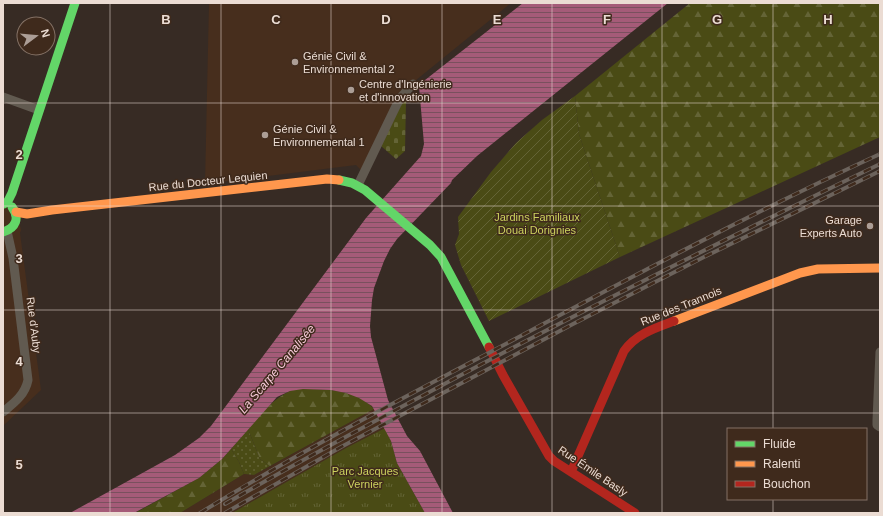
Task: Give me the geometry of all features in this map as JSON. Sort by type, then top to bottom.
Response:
[{"type":"street","points":[[4,204],[8,201],[12,193],[75,3]]},
{"type":"street","points":[[358,186],[396,104],[413,84]]},
{"type":"street","points":[[3,97],[39,110]]},
{"type":"street","name":"Rue du Docteur Lequien","points":[[16,212],[27,214],[39,213],[52,210],[327,179],[341,180],[358,186],[375,198],[430,245],[444,262],[507,383]]},
{"type":"street","points":[[4,204],[10,206],[16,212],[16,224]]},
{"type":"street","name":"Rue du Docteur Lequien","points":[[5,231],[39,213]]},
{"type":"street","name":"Rue d'Auby","points":[[3,412],[22,396],[28,380],[27,362],[13,258],[5,231]]},
{"type":"street","name":"Rue des Trannois","points":[[571,472],[624,351],[630,342],[637,337],[648,331],[800,273],[818,270],[880,268]]},
{"type":"street","points":[[880,352],[876,420],[880,427]]},
{"type":"street","name":"Rue Émile Basly","points":[[507,383],[546,453],[554,461],[635,513]]},
{"type":"shaded area","points":[[209,3],[511,3],[410,85],[362,171],[356,165],[205,184]]},
{"type":"shaded area","points":[[3,200],[16,207],[21,230],[20,233],[41,390],[3,426]]},
{"type":"shaded area","points":[[374,409],[385,428],[346,448],[232,513],[180,513],[244,474],[254,475]]},
{"type":"green space","points":[[690,3],[880,3],[880,137],[620,257],[579,134],[575,96]]},
{"type":"green space","name":"Jardins Familiaux Douai Dorignies","points":[[575,96],[579,134],[620,257],[489,321],[461,265],[455,245],[459,234],[458,217],[491,172],[516,143],[542,120]]},
{"type":"green space","points":[[406,101],[405,151],[396,159],[381,146],[402,103]]},
{"type":"green space","points":[[296,389],[316,389],[348,393],[367,402],[374,409],[270,466],[260,459],[248,429],[276,400]]},
{"type":"green space","name":"Parc Jacques Vernier","points":[[385,428],[391,441],[397,463],[425,513],[232,513],[346,448]]},
{"type":"green space","points":[[248,429],[260,459],[270,466],[254,475],[244,474],[231,449]]},
{"type":"green space","points":[[231,449],[244,474],[180,513],[135,513],[199,478],[222,459]]},
{"type":"water","name":"La Scarpe Canalisée","points":[[523,3],[668,3],[477,156],[452,180],[451,183],[397,239],[384,261],[374,288],[370,326],[371,337],[388,400],[407,436],[420,451],[453,513],[425,513],[397,463],[391,441],[372,406],[359,398],[346,393],[331,390],[303,389],[290,391],[277,397],[222,459],[199,478],[134,513],[70,513],[175,455],[199,438],[211,426],[366,218],[421,156],[424,144],[420,84]]},
{"type":"railway","points":[[200,513],[277,467],[356,423],[605,291],[742,221],[880,154]]},
{"type":"railway","points":[[225,504],[343,438],[567,320],[880,164]]},
{"type":"railway","points":[[225,513],[341,447],[573,324],[704,257],[880,171]]},
{"type":"traffic: fast","points":[[4,204],[8,201],[12,193],[75,3]]},
{"type":"traffic: fast","points":[[339,180],[352,183],[365,190],[430,245],[441,257],[489,347]]},
{"type":"traffic: fast","points":[[3,232],[14,225],[16,215],[12,207]]},
{"type":"traffic: slow","points":[[16,212],[27,214],[327,179],[339,180]]},
{"type":"traffic: slow","points":[[674,321],[800,273],[818,269],[880,268]]},
{"type":"traffic: jam","points":[[571,472],[624,351],[640,336],[674,321]]},
{"type":"traffic: jam","points":[[489,347],[503,375],[549,456],[554,461],[635,513]]},
{"type":"place","name":"Génie Civil & Environnemental 2","points":[[295,62]]},
{"type":"place","name":"Centre d'Ingénierie et d'innovation","points":[[351,90]]},
{"type":"place","name":"Génie Civil & Environnemental 1","points":[[265,135]]},
{"type":"place","name":"Garage Experts Auto","points":[[870,226]]}]
